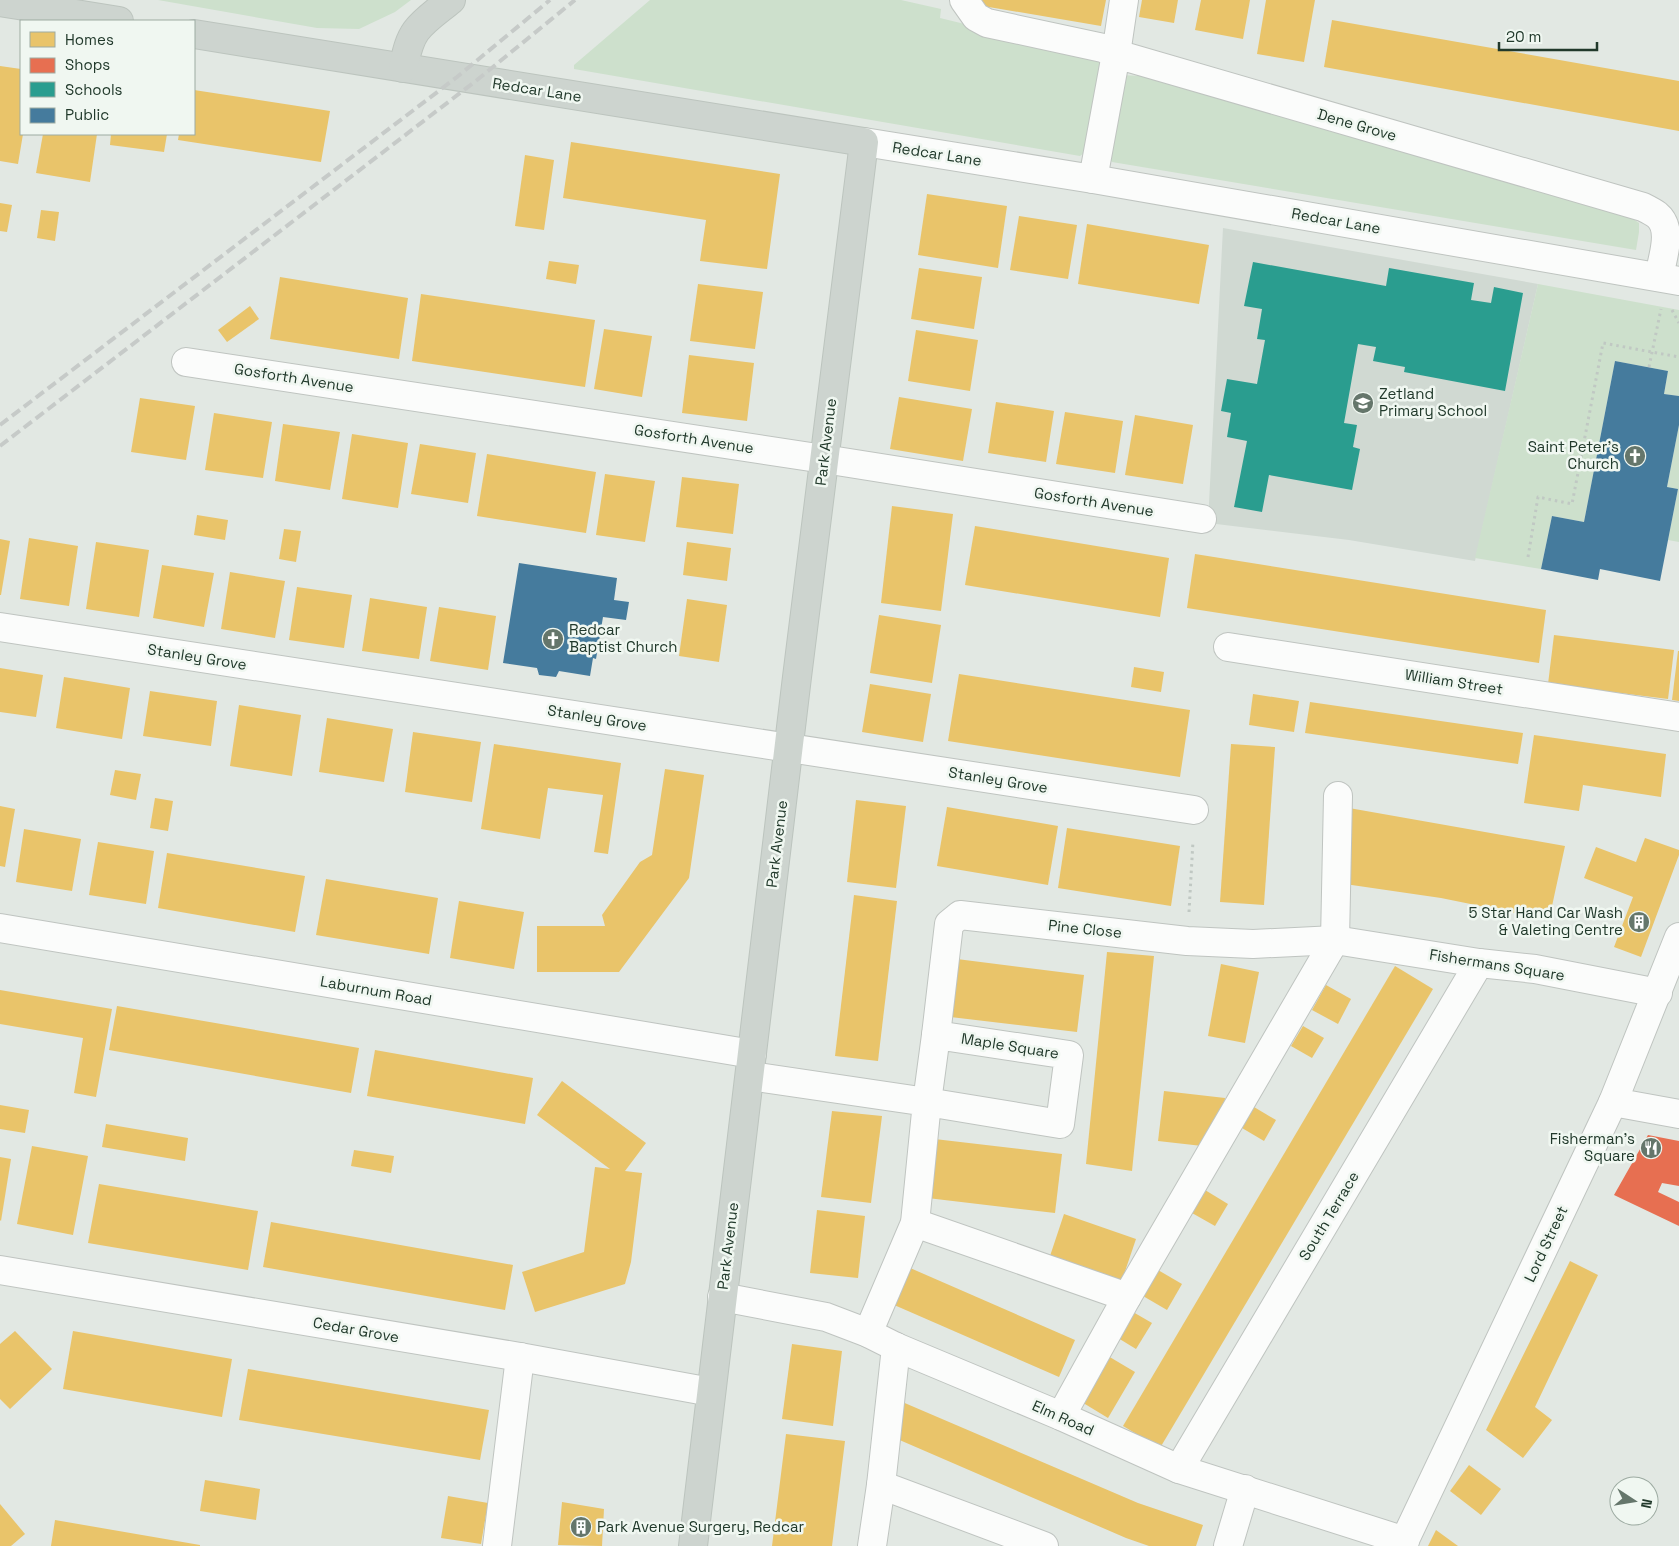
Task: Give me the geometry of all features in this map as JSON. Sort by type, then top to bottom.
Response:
[{"type":"main road","points":[[403,68],[408,46],[415,32],[451,0]]},
{"type":"main road","points":[[0,2],[113,20]]},
{"type":"main road","name":"Redcar Lane","points":[[195,34],[864,142]]},
{"type":"main road","name":"Park Avenue","points":[[693,1546],[864,142]]},
{"type":"street","points":[[964,0],[976,17],[987,23],[1104,48],[1116,54]]},
{"type":"street","points":[[1093,179],[1124,0]]},
{"type":"street","name":"Dene Grove","points":[[1116,54],[1643,207],[1657,215],[1665,225],[1668,279]]},
{"type":"street","name":"Redcar Lane","points":[[864,142],[1093,179],[1668,279]]},
{"type":"street","name":"Gosforth Avenue","points":[[186,362],[824,459],[1202,519]]},
{"type":"street","name":"Stanley Grove","points":[[0,627],[1194,810]]},
{"type":"street","name":"William Street","points":[[1228,646],[1679,717]]},
{"type":"street","points":[[1061,1416],[1335,940],[1338,796]]},
{"type":"street","name":"Pine Close","points":[[936,1035],[949,924],[960,915],[1187,941],[1253,944],[1335,940]]},
{"type":"street","name":"Laburnum Road","points":[[0,928],[751,1065]]},
{"type":"street","name":"Lord Street","points":[[1404,1544],[1613,1102],[1679,937]]},
{"type":"street","name":"Fishermans Square","points":[[1335,940],[1479,963],[1535,969],[1658,993]]},
{"type":"street","name":"South Terrace","points":[[1179,1469],[1479,963]]},
{"type":"street","points":[[868,1333],[915,1223],[927,1102],[936,1035]]},
{"type":"street","name":"Maple Square","points":[[751,1065],[927,1102],[1060,1124],[1069,1055],[936,1035]]},
{"type":"street","points":[[1613,1102],[1679,1114]]},
{"type":"street","points":[[915,1223],[1128,1297]]},
{"type":"street","name":"Cedar Grove","points":[[0,1270],[711,1392]]},
{"type":"street","name":"Elm Road","points":[[722,1297],[826,1317],[868,1333],[896,1347],[1061,1416],[1179,1469],[1245,1489],[1404,1544]]},
{"type":"street","points":[[872,1546],[881,1485],[896,1347]]},
{"type":"street","points":[[497,1546],[520,1358]]},
{"type":"street","points":[[881,1485],[1044,1546]]},
{"type":"street","points":[[1228,1546],[1245,1489]]},
{"type":"path","points":[[1649,367],[1668,279]]},
{"type":"path","points":[[1528,557],[1538,497],[1572,504],[1603,342],[1679,357]]},
{"type":"path","points":[[1187,941],[1194,810]]},
{"type":"shaded area","name":"Zetland Primary School","points":[[1223,228],[1538,284],[1475,561],[1349,540],[1208,523]]},
{"type":"green space","points":[[158,0],[411,0],[395,12],[359,29],[317,28]]},
{"type":"green space","points":[[650,0],[901,0],[941,9],[940,18],[1095,56],[1104,61],[1089,149],[1080,156],[574,69],[574,65]]},
{"type":"green space","points":[[1121,75],[1142,76],[1622,211],[1639,223],[1636,250],[1112,162],[1106,154]]},
{"type":"green space","points":[[1538,284],[1679,310],[1679,396],[1664,394],[1668,371],[1615,361],[1584,522],[1552,516],[1541,569],[1475,558]]},
{"type":"green space","points":[[1679,425],[1679,542],[1668,540],[1678,489],[1667,487]]},
{"type":"building: Homes","points":[[978,0],[1106,0],[1101,26],[977,5]]},
{"type":"building: Homes","points":[[1142,0],[1178,0],[1174,23],[1139,17]]},
{"type":"building: Homes","points":[[1201,0],[1250,0],[1243,39],[1195,30]]},
{"type":"building: Homes","points":[[1266,0],[1315,0],[1304,62],[1257,54]]},
{"type":"building: Homes","points":[[1332,20],[1679,81],[1679,131],[1324,67]]},
{"type":"building: Homes","points":[[0,66],[20,69],[20,135],[23,135],[18,164],[0,161]]},
{"type":"building: Homes","points":[[195,90],[330,111],[321,162],[178,140],[179,135],[195,135]]},
{"type":"building: Homes","points":[[43,135],[97,135],[90,182],[36,173]]},
{"type":"building: Homes","points":[[111,135],[167,135],[164,152],[110,145]]},
{"type":"building: Homes","points":[[571,142],[780,174],[767,269],[700,261],[706,220],[563,198]]},
{"type":"building: Homes","points":[[525,155],[554,160],[544,230],[515,226]]},
{"type":"building: Homes","points":[[927,194],[1007,206],[998,268],[918,255]]},
{"type":"building: Homes","points":[[0,203],[12,205],[7,232],[0,231]]},
{"type":"building: Homes","points":[[41,210],[59,212],[55,241],[37,238]]},
{"type":"building: Homes","points":[[1019,216],[1077,225],[1068,279],[1010,270]]},
{"type":"building: Homes","points":[[1087,224],[1209,245],[1199,304],[1078,284]]},
{"type":"building: Homes","points":[[549,261],[579,265],[576,284],[546,279]]},
{"type":"building: Homes","points":[[919,268],[982,277],[974,329],[911,319]]},
{"type":"building: Homes","points":[[280,277],[408,298],[399,359],[270,339]]},
{"type":"building: Homes","points":[[698,284],[763,292],[755,349],[690,341]]},
{"type":"building: Homes","points":[[421,294],[595,320],[585,387],[412,361]]},
{"type":"building: Homes","points":[[250,306],[259,319],[227,342],[218,330]]},
{"type":"building: Homes","points":[[604,329],[652,336],[642,397],[594,389]]},
{"type":"building: Homes","points":[[916,330],[978,340],[970,391],[908,381]]},
{"type":"building: Homes","points":[[689,355],[754,363],[747,421],[682,413]]},
{"type":"building: Homes","points":[[899,397],[972,409],[963,461],[890,449]]},
{"type":"building: Homes","points":[[140,398],[195,406],[186,460],[131,452]]},
{"type":"building: Homes","points":[[996,402],[1054,411],[1046,462],[988,453]]},
{"type":"building: Homes","points":[[1065,412],[1123,421],[1115,473],[1056,464]]},
{"type":"building: Homes","points":[[214,413],[272,422],[263,478],[205,470]]},
{"type":"building: Homes","points":[[1135,415],[1193,425],[1183,484],[1125,475]]},
{"type":"building: Homes","points":[[283,424],[340,432],[330,490],[275,481]]},
{"type":"building: Homes","points":[[352,434],[408,443],[398,508],[342,499]]},
{"type":"building: Homes","points":[[420,444],[476,453],[468,503],[411,494]]},
{"type":"building: Homes","points":[[487,454],[596,472],[586,533],[477,516]]},
{"type":"building: Homes","points":[[605,474],[655,481],[645,542],[596,535]]},
{"type":"building: Homes","points":[[682,477],[739,484],[733,534],[676,527]]},
{"type":"building: Homes","points":[[892,506],[953,514],[941,611],[881,603]]},
{"type":"building: Homes","points":[[197,515],[228,520],[225,540],[194,535]]},
{"type":"building: Homes","points":[[975,526],[1169,558],[1160,617],[965,585]]},
{"type":"building: Homes","points":[[284,529],[301,531],[296,562],[279,559]]},
{"type":"building: Homes","points":[[29,538],[78,546],[69,606],[20,599]]},
{"type":"building: Homes","points":[[0,539],[10,541],[1,595],[0,595]]},
{"type":"building: Homes","points":[[96,542],[149,550],[139,617],[86,609]]},
{"type":"building: Homes","points":[[687,542],[731,548],[727,581],[683,575]]},
{"type":"building: Homes","points":[[1195,554],[1546,610],[1539,663],[1187,608]]},
{"type":"building: Homes","points":[[162,565],[214,573],[204,627],[153,618]]},
{"type":"building: Homes","points":[[230,572],[285,581],[275,638],[221,629]]},
{"type":"building: Homes","points":[[297,587],[352,595],[344,648],[289,640]]},
{"type":"building: Homes","points":[[370,598],[427,607],[419,659],[362,651]]},
{"type":"building: Homes","points":[[687,599],[727,605],[719,662],[679,656]]},
{"type":"building: Homes","points":[[439,607],[496,616],[488,670],[430,661]]},
{"type":"building: Homes","points":[[879,615],[941,625],[932,683],[870,673]]},
{"type":"building: Homes","points":[[1554,635],[1674,650],[1668,699],[1548,684]]},
{"type":"building: Homes","points":[[1679,651],[1679,701],[1672,700]]},
{"type":"building: Homes","points":[[1134,667],[1164,672],[1161,692],[1131,687]]},
{"type":"building: Homes","points":[[0,668],[43,675],[36,717],[0,712]]},
{"type":"building: Homes","points":[[959,674],[1190,710],[1180,777],[948,741]]},
{"type":"building: Homes","points":[[64,677],[130,688],[122,739],[56,728]]},
{"type":"building: Homes","points":[[870,684],[931,694],[923,742],[862,732]]},
{"type":"building: Homes","points":[[150,691],[217,701],[211,746],[143,736]]},
{"type":"building: Homes","points":[[1253,694],[1299,701],[1294,732],[1249,725]]},
{"type":"building: Homes","points":[[1310,702],[1523,733],[1518,764],[1305,733]]},
{"type":"building: Homes","points":[[239,705],[301,715],[292,776],[230,766]]},
{"type":"building: Homes","points":[[327,718],[393,729],[384,782],[319,772]]},
{"type":"building: Homes","points":[[413,732],[481,742],[472,802],[405,792]]},
{"type":"building: Homes","points":[[1534,735],[1666,754],[1661,797],[1583,785],[1579,811],[1524,803]]},
{"type":"building: Homes","points":[[494,744],[621,763],[608,854],[594,852],[603,795],[548,788],[540,839],[481,829]]},
{"type":"building: Homes","points":[[1231,744],[1275,747],[1264,905],[1220,902]]},
{"type":"building: Homes","points":[[665,769],[704,775],[689,878],[619,972],[537,972],[537,926],[605,926],[602,915],[640,862],[652,855]]},
{"type":"building: Homes","points":[[115,770],[141,774],[136,800],[110,795]]},
{"type":"building: Homes","points":[[155,798],[173,801],[168,831],[150,828]]},
{"type":"building: Homes","points":[[856,800],[906,806],[896,888],[847,882]]},
{"type":"building: Homes","points":[[0,806],[15,809],[5,867],[0,866]]},
{"type":"building: Homes","points":[[947,807],[1058,826],[1048,885],[937,866]]},
{"type":"building: Homes","points":[[1349,808],[1565,846],[1549,920],[1441,898],[1338,883]]},
{"type":"building: Homes","points":[[1067,828],[1180,846],[1171,906],[1058,888]]},
{"type":"building: Homes","points":[[24,829],[81,839],[72,891],[16,882]]},
{"type":"building: Homes","name":"5 Star Hand Car Wash & Valeting Centre","points":[[1645,838],[1679,850],[1679,855],[1641,957],[1614,947],[1633,897],[1584,878],[1596,847],[1636,862]]},
{"type":"building: Homes","points":[[98,842],[154,851],[146,904],[89,895]]},
{"type":"building: Homes","points":[[167,853],[305,876],[295,932],[158,908]]},
{"type":"building: Homes","points":[[326,879],[438,898],[429,954],[316,935]]},
{"type":"building: Homes","points":[[854,895],[897,901],[878,1061],[835,1056]]},
{"type":"building: Homes","points":[[459,901],[524,912],[514,969],[450,958]]},
{"type":"building: Homes","points":[[1107,952],[1154,956],[1132,1171],[1086,1164]]},
{"type":"building: Homes","points":[[949,958],[1084,975],[1077,1032],[942,1016]]},
{"type":"building: Homes","points":[[1221,964],[1259,972],[1245,1043],[1208,1036]]},
{"type":"building: Homes","points":[[1395,966],[1433,989],[1160,1448],[1123,1426]]},
{"type":"building: Homes","points":[[1326,985],[1351,999],[1338,1024],[1312,1010]]},
{"type":"building: Homes","points":[[0,990],[112,1009],[96,1097],[74,1093],[83,1038],[0,1024]]},
{"type":"building: Homes","points":[[117,1006],[359,1048],[351,1093],[109,1050]]},
{"type":"building: Homes","points":[[1303,1026],[1324,1038],[1312,1058],[1291,1046]]},
{"type":"building: Homes","points":[[375,1050],[533,1078],[525,1124],[367,1096]]},
{"type":"building: Homes","points":[[562,1081],[646,1143],[625,1171],[642,1173],[631,1262],[625,1284],[535,1312],[522,1272],[584,1252],[595,1167],[610,1169],[537,1115]]},
{"type":"building: Homes","points":[[1164,1091],[1225,1098],[1220,1148],[1158,1141]]},
{"type":"building: Homes","points":[[0,1105],[29,1110],[25,1133],[0,1129]]},
{"type":"building: Homes","points":[[1254,1107],[1276,1120],[1264,1141],[1242,1128]]},
{"type":"building: Homes","points":[[832,1111],[882,1116],[871,1203],[821,1197]]},
{"type":"building: Homes","points":[[106,1124],[188,1138],[185,1161],[102,1147]]},
{"type":"building: Homes","points":[[926,1138],[1062,1154],[1055,1213],[919,1197]]},
{"type":"building: Homes","points":[[32,1146],[88,1156],[73,1235],[17,1224]]},
{"type":"building: Homes","points":[[354,1150],[394,1156],[391,1173],[351,1166]]},
{"type":"building: Homes","points":[[0,1157],[11,1159],[1,1221],[0,1220]]},
{"type":"building: Homes","points":[[99,1184],[258,1211],[248,1270],[88,1243]]},
{"type":"building: Homes","points":[[1205,1190],[1228,1204],[1215,1226],[1192,1213]]},
{"type":"building: Homes","points":[[817,1210],[865,1216],[858,1278],[810,1273]]},
{"type":"building: Homes","points":[[1064,1214],[1136,1239],[1119,1289],[1047,1265]]},
{"type":"building: Homes","points":[[271,1222],[513,1265],[505,1310],[263,1267]]},
{"type":"building: Homes","points":[[1570,1261],[1598,1275],[1535,1407],[1552,1420],[1523,1458],[1486,1430]]},
{"type":"building: Homes","points":[[901,1264],[1075,1340],[1059,1377],[885,1301]]},
{"type":"building: Homes","points":[[1158,1270],[1182,1284],[1167,1310],[1143,1296]]},
{"type":"building: Homes","points":[[1133,1312],[1152,1323],[1136,1349],[1118,1338]]},
{"type":"building: Homes","points":[[15,1331],[52,1369],[10,1409],[0,1399],[0,1344]]},
{"type":"building: Homes","points":[[73,1331],[232,1359],[222,1417],[63,1389]]},
{"type":"building: Homes","points":[[792,1344],[842,1351],[833,1426],[782,1419]]},
{"type":"building: Homes","points":[[1108,1356],[1135,1372],[1108,1418],[1080,1401]]},
{"type":"building: Homes","points":[[248,1369],[489,1410],[480,1460],[239,1420]]},
{"type":"building: Homes","points":[[893,1398],[1138,1503],[1203,1525],[1196,1546],[1149,1546],[1126,1538],[888,1435]]},
{"type":"building: Homes","points":[[786,1434],[845,1441],[832,1546],[772,1546]]},
{"type":"building: Homes","points":[[1469,1465],[1501,1489],[1481,1515],[1450,1491]]},
{"type":"building: Homes","points":[[205,1480],[260,1489],[256,1520],[200,1511]]},
{"type":"building: Homes","points":[[448,1496],[488,1503],[481,1544],[441,1538]]},
{"type":"building: Homes","name":"Park Avenue Surgery, Redcar","points":[[562,1502],[604,1509],[602,1546],[558,1545]]},
{"type":"building: Homes","points":[[0,1504],[25,1534],[11,1546],[0,1546]]},
{"type":"building: Homes","points":[[55,1520],[200,1545],[200,1546],[51,1546]]},
{"type":"building: Homes","points":[[1436,1530],[1458,1546],[1428,1546]]},
{"type":"building: Shops","points":[[1648,1135],[1679,1141],[1679,1186],[1662,1183],[1658,1192],[1679,1202],[1679,1226],[1614,1195]]},
{"type":"building: Schools","points":[[1253,262],[1386,286],[1389,268],[1474,283],[1471,300],[1491,303],[1494,287],[1523,293],[1505,391],[1404,372],[1405,367],[1373,361],[1376,347],[1358,344],[1344,423],[1357,425],[1353,447],[1360,449],[1352,490],[1269,475],[1262,512],[1234,507],[1247,441],[1227,437],[1231,413],[1221,411],[1227,379],[1257,384],[1265,340],[1257,339],[1262,309],[1244,306]]},
{"type":"building: Public","name":"Saint Peter's Church","points":[[1615,361],[1668,371],[1664,394],[1679,396],[1679,425],[1667,487],[1678,489],[1660,581],[1600,569],[1598,580],[1541,569],[1552,516],[1584,522]]},
{"type":"building: Public","name":"Redcar Baptist Church","points":[[519,563],[617,578],[614,600],[629,602],[626,620],[603,617],[596,659],[593,658],[590,676],[559,671],[556,677],[539,675],[537,668],[503,663]]},
{"type":"railway","points":[[0,425],[457,77],[550,0]]},
{"type":"railway","points":[[0,446],[477,80],[575,0]]},
{"type":"place","name":"Zetland Primary School","points":[[1363,403]]},
{"type":"place","name":"Saint Peter's Church","points":[[1635,456]]},
{"type":"place","name":"Redcar Baptist Church","points":[[553,639]]},
{"type":"place","name":"5 Star Hand Car Wash & Valeting Centre","points":[[1639,922]]},
{"type":"place","name":"Fisherman's Square","points":[[1651,1148]]},
{"type":"place","name":"Park Avenue Surgery, Redcar","points":[[581,1527]]}]
